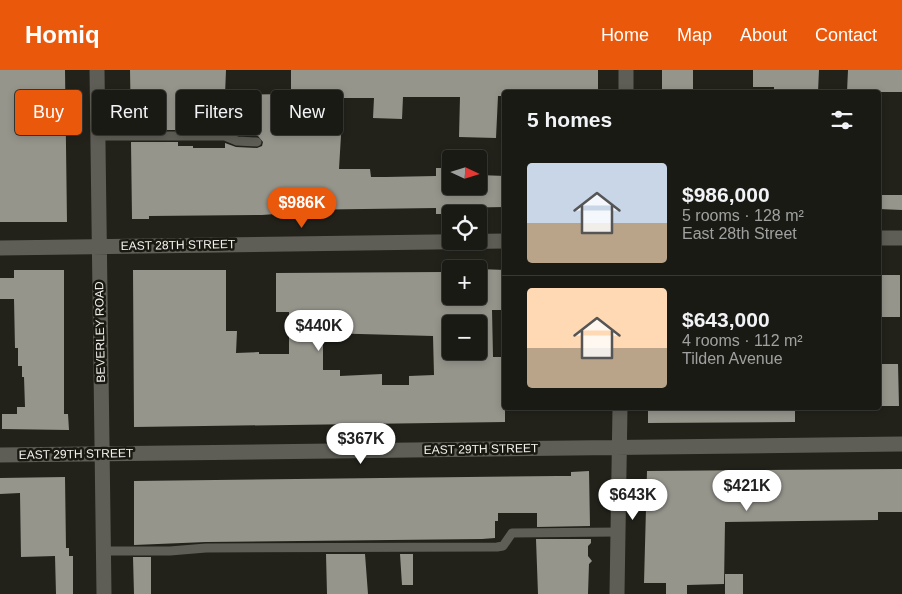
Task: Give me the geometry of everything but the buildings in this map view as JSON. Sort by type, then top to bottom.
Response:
[{"type":"street","name":"BEVERLEY ROAD","points":[[97,70],[104,594]]},
{"type":"street","points":[[626,70],[626,90]]},
{"type":"street","points":[[881,238],[902,238]]},
{"type":"street","name":"EAST 28TH STREET","points":[[0,248],[502,241]]},
{"type":"street","points":[[617,594],[620,410]]},
{"type":"street","name":"EAST 29TH STREET","points":[[0,455],[902,444]]},
{"type":"lane","points":[[98,136],[225,136],[237,142],[257,142]]},
{"type":"lane","points":[[103,551],[170,551],[206,548],[497,547],[502,546],[512,533],[618,532]]}]
